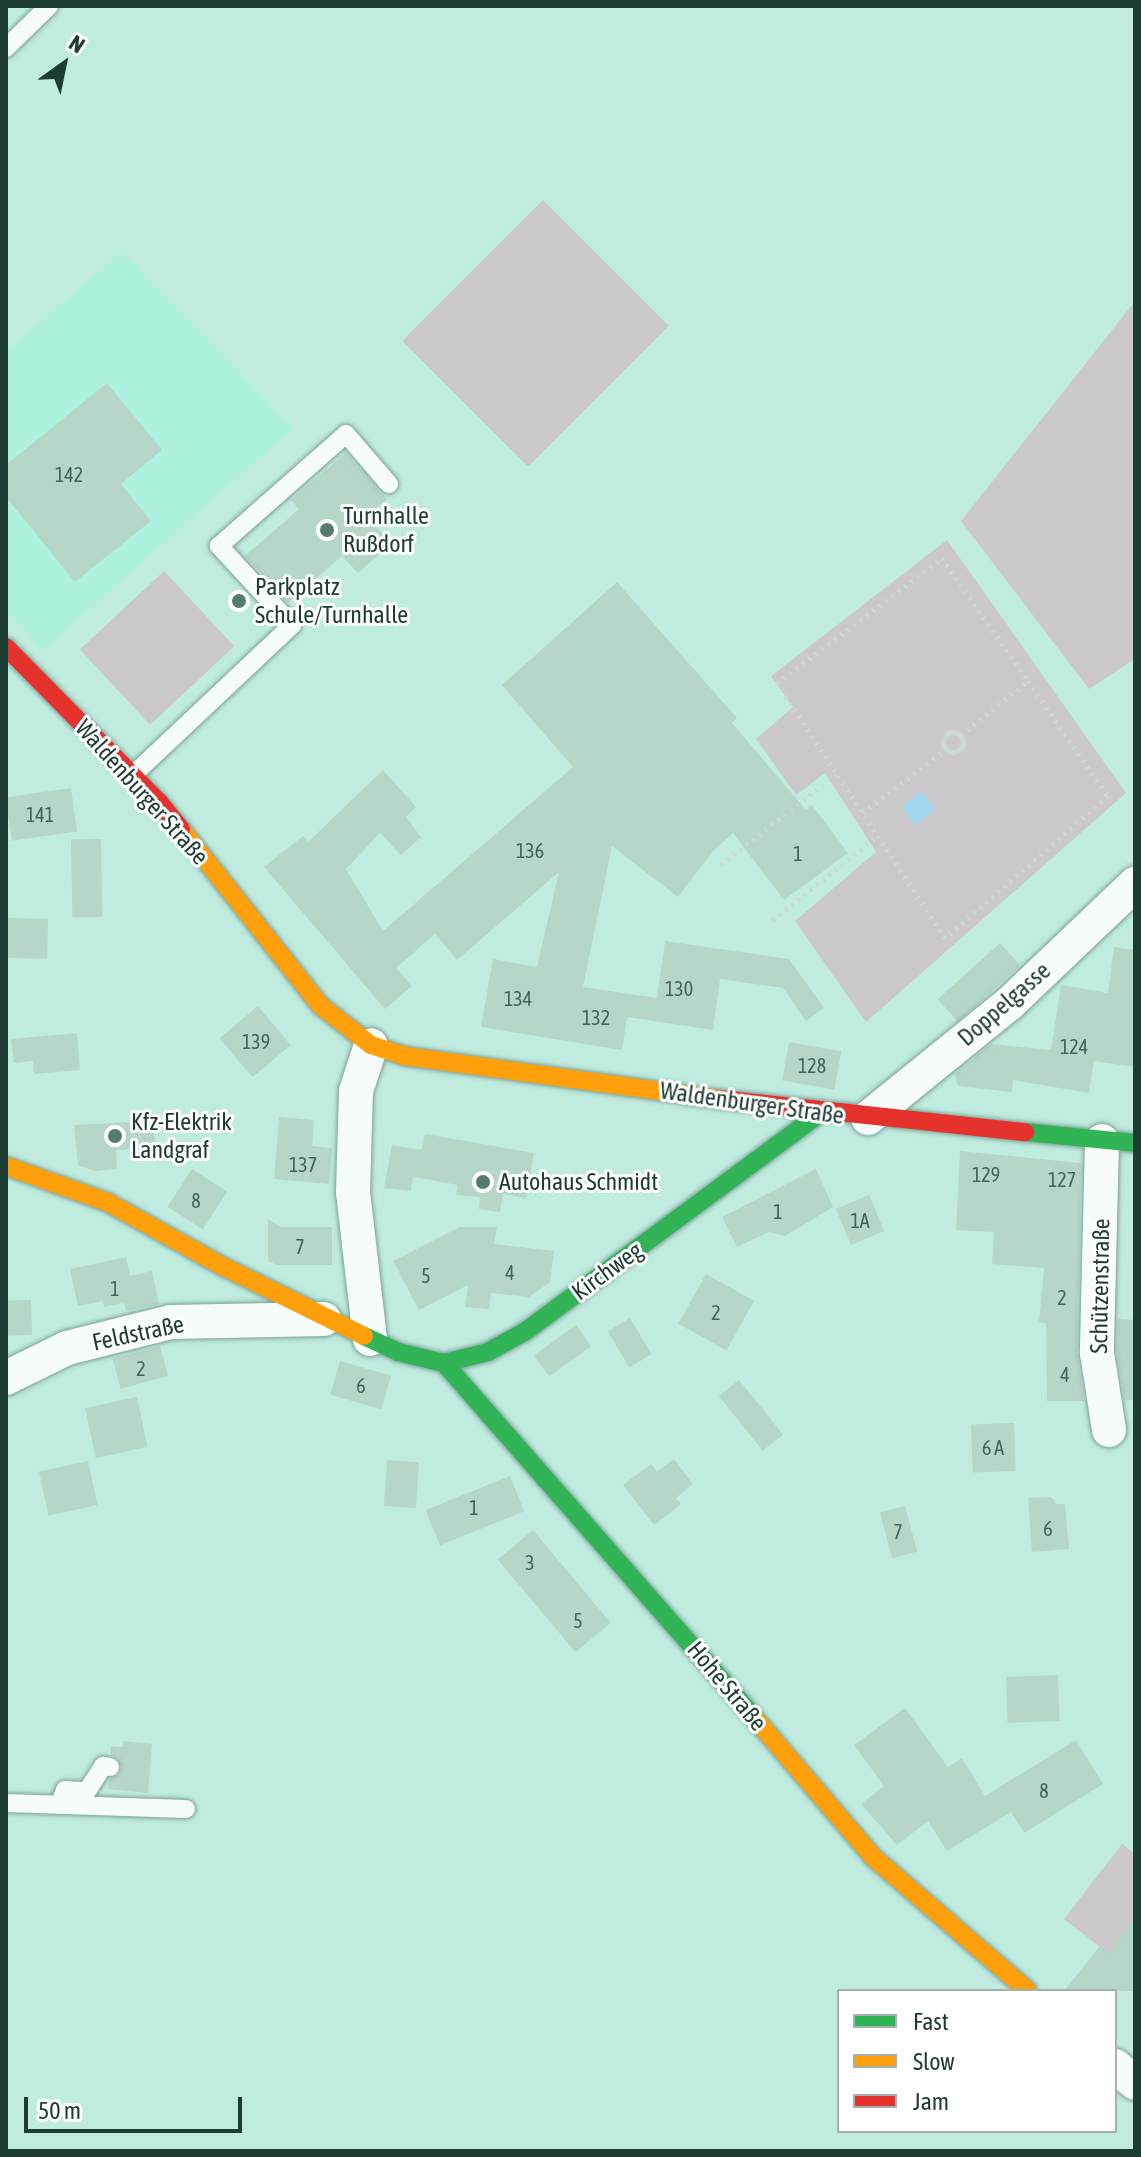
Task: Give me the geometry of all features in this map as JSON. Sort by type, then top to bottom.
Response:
[{"type":"street","name":"Waldenburger Straße","points":[[6,647],[134,774],[321,1006],[371,1045],[404,1056],[821,1113],[1119,1142]]},
{"type":"street","name":"Doppelgasse","points":[[868,1118],[1010,1003],[1135,884]]},
{"type":"street","points":[[370,1339],[353,1192],[356,1091],[371,1045]]},
{"type":"street","name":"Kirchweg","points":[[6,1166],[107,1202],[325,1319],[398,1352],[444,1363],[488,1352],[526,1331],[821,1113]]},
{"type":"street","name":"Schützenstraße","points":[[1109,1430],[1097,1353],[1119,1142]]},
{"type":"street","name":"Feldstraße","points":[[6,1378],[67,1348],[171,1322],[325,1319]]},
{"type":"street","name":"Hohe Straße","points":[[444,1363],[684,1635],[874,1858],[1026,1989]]},
{"type":"street","points":[[1117,2068],[1135,2083]]},
{"type":"lane","points":[[6,48],[49,6]]},
{"type":"lane","points":[[134,774],[292,625],[219,546],[346,434],[389,484]]},
{"type":"lane","points":[[59,1805],[65,1790],[87,1791],[103,1766],[110,1767]]},
{"type":"lane","points":[[6,1803],[186,1809]]},
{"type":"path","points":[[942,558],[1028,681],[1108,796],[945,938],[777,683],[942,558]]},
{"type":"path","points":[[961,735],[1028,681]]},
{"type":"path","points":[[946,749],[944,736],[954,731],[961,735]]},
{"type":"path","points":[[946,749],[953,752],[962,748],[961,735]]},
{"type":"path","points":[[863,813],[946,749]]},
{"type":"path","points":[[721,864],[837,774]]},
{"type":"path","points":[[773,920],[877,836]]},
{"type":"shaded area","points":[[543,200],[669,326],[528,467],[402,341]]},
{"type":"shaded area","points":[[122,252],[293,428],[43,650],[6,609],[6,351]]},
{"type":"shaded area","points":[[1135,301],[1135,659],[1089,689],[961,521]]},
{"type":"shaded area","points":[[947,540],[1126,793],[866,1022],[795,921],[876,852],[825,773],[796,795],[756,739],[793,707],[771,676]]},
{"type":"shaded area","points":[[164,571],[234,646],[150,725],[80,649]]},
{"type":"shaded area","points":[[1122,1844],[1135,1854],[1135,1974],[1064,1919]]},
{"type":"water","points":[[922,792],[935,810],[915,824],[902,807]]},
{"type":"building","points":[[107,383],[162,450],[121,484],[151,521],[75,582],[6,497],[6,465]]},
{"type":"building","name":"Turnhalle Rußdorf","points":[[346,453],[387,499],[367,516],[391,544],[358,573],[342,556],[288,603],[245,556],[299,509],[291,500]]},
{"type":"building","points":[[617,582],[737,718],[732,723],[806,810],[812,805],[848,853],[784,900],[733,833],[713,851],[678,897],[612,846],[583,987],[657,998],[665,941],[789,959],[824,1008],[806,1021],[783,988],[720,979],[713,1030],[627,1017],[622,1050],[481,1027],[493,959],[537,967],[559,872],[457,960],[435,934],[396,968],[412,986],[385,1009],[264,867],[303,836],[308,842],[383,770],[416,807],[406,817],[421,837],[401,855],[380,833],[346,869],[383,931],[573,767],[502,685]]},
{"type":"building","points":[[71,788],[77,832],[12,841],[6,797]]},
{"type":"building","points":[[101,839],[102,917],[72,918],[71,840]]},
{"type":"building","points":[[6,918],[48,919],[47,959],[6,958]]},
{"type":"building","points":[[1000,943],[1020,965],[958,1022],[938,999]]},
{"type":"building","points":[[1114,947],[1135,950],[1135,1067],[1094,1061],[1089,1093],[1013,1080],[1012,1092],[958,1086],[955,1074],[991,1044],[1051,1050],[1061,985],[1108,993]]},
{"type":"building","points":[[258,1006],[291,1045],[252,1077],[220,1038]]},
{"type":"building","points":[[77,1033],[80,1070],[34,1074],[33,1061],[14,1063],[11,1039]]},
{"type":"building","points":[[789,1042],[841,1051],[834,1090],[782,1080]]},
{"type":"building","points":[[279,1117],[314,1120],[312,1146],[332,1148],[329,1184],[274,1179]]},
{"type":"building","name":"Kfz-Elektrik Landgraf","points":[[152,1121],[156,1147],[116,1150],[117,1169],[95,1171],[78,1165],[74,1125]]},
{"type":"building","name":"Autohaus Schmidt","points":[[425,1134],[534,1153],[526,1198],[503,1194],[500,1212],[479,1209],[480,1197],[456,1195],[458,1185],[413,1177],[411,1191],[384,1188],[392,1145],[422,1150]]},
{"type":"building","points":[[960,1151],[1081,1163],[1077,1353],[1084,1401],[1047,1401],[1046,1323],[1039,1322],[1044,1268],[992,1264],[994,1232],[956,1230]]},
{"type":"building","points":[[192,1169],[227,1192],[203,1230],[167,1207]]},
{"type":"building","points":[[816,1169],[833,1207],[785,1236],[769,1232],[737,1247],[722,1217]]},
{"type":"building","points":[[869,1195],[884,1231],[851,1245],[836,1209]]},
{"type":"building","points":[[268,1219],[281,1227],[332,1227],[332,1265],[277,1265],[268,1261]]},
{"type":"building","points":[[460,1227],[497,1227],[494,1244],[554,1251],[550,1282],[529,1297],[491,1293],[489,1309],[465,1307],[468,1285],[419,1310],[393,1261]]},
{"type":"building","points":[[126,1257],[130,1276],[152,1271],[159,1304],[126,1311],[124,1303],[104,1307],[103,1301],[78,1306],[70,1269]]},
{"type":"building","points":[[706,1274],[754,1301],[726,1351],[678,1324]]},
{"type":"building","points":[[31,1300],[32,1335],[7,1336],[6,1301]]},
{"type":"building","points":[[630,1318],[652,1354],[629,1367],[608,1331]]},
{"type":"building","points":[[1118,1319],[1135,1320],[1135,1400],[1125,1400],[1117,1352]]},
{"type":"building","points":[[576,1325],[591,1346],[549,1377],[534,1356]]},
{"type":"building","points":[[160,1346],[168,1376],[121,1389],[113,1359]]},
{"type":"building","points":[[340,1361],[391,1376],[381,1409],[330,1395]]},
{"type":"building","points":[[739,1380],[783,1434],[763,1451],[719,1396]]},
{"type":"building","points":[[137,1397],[148,1447],[96,1458],[85,1408]]},
{"type":"building","points":[[1014,1423],[1016,1471],[973,1472],[971,1425]]},
{"type":"building","points":[[674,1459],[693,1484],[676,1498],[681,1504],[654,1525],[623,1485],[651,1464],[657,1472]]},
{"type":"building","points":[[387,1460],[419,1462],[416,1508],[384,1506]]},
{"type":"building","points":[[88,1461],[97,1505],[48,1515],[39,1471]]},
{"type":"building","points":[[510,1476],[524,1511],[440,1545],[426,1510]]},
{"type":"building","points":[[1051,1497],[1056,1504],[1065,1504],[1069,1549],[1032,1552],[1028,1498]]},
{"type":"building","points":[[905,1506],[917,1551],[892,1558],[880,1513]]},
{"type":"building","points":[[533,1530],[611,1623],[576,1652],[498,1560]]},
{"type":"building","points":[[1058,1675],[1060,1721],[1008,1723],[1006,1677]]},
{"type":"building","points":[[905,1708],[948,1767],[962,1758],[985,1796],[1076,1740],[1103,1784],[1024,1833],[1011,1812],[947,1851],[928,1821],[897,1845],[861,1804],[884,1786],[854,1745]]},
{"type":"building","points":[[123,1741],[152,1744],[148,1793],[108,1789],[109,1779],[119,1775],[122,1768],[118,1758],[111,1755],[111,1746],[123,1747]]},
{"type":"building","points":[[1135,1917],[1135,1991],[1066,1989],[1100,1946],[1109,1953]]},
{"type":"traffic: fast","points":[[364,1336],[398,1352],[444,1363],[488,1352],[526,1331],[821,1113]]},
{"type":"traffic: fast","points":[[1025,1132],[1135,1143]]},
{"type":"traffic: fast","points":[[444,1363],[751,1714]]},
{"type":"traffic: slow","points":[[181,829],[321,1006],[371,1045],[404,1056],[719,1099]]},
{"type":"traffic: slow","points":[[6,1166],[107,1202],[224,1267],[364,1336]]},
{"type":"traffic: slow","points":[[751,1714],[874,1858],[1026,1989]]},
{"type":"traffic: jam","points":[[6,647],[159,802],[181,829]]},
{"type":"traffic: jam","points":[[719,1099],[1025,1132]]},
{"type":"place","name":"Turnhalle Rußdorf","points":[[327,530]]},
{"type":"place","name":"Parkplatz Schule/Turnhalle","points":[[239,601]]},
{"type":"place","name":"Kfz-Elektrik Landgraf","points":[[115,1136]]},
{"type":"place","name":"Autohaus Schmidt","points":[[483,1182]]}]
